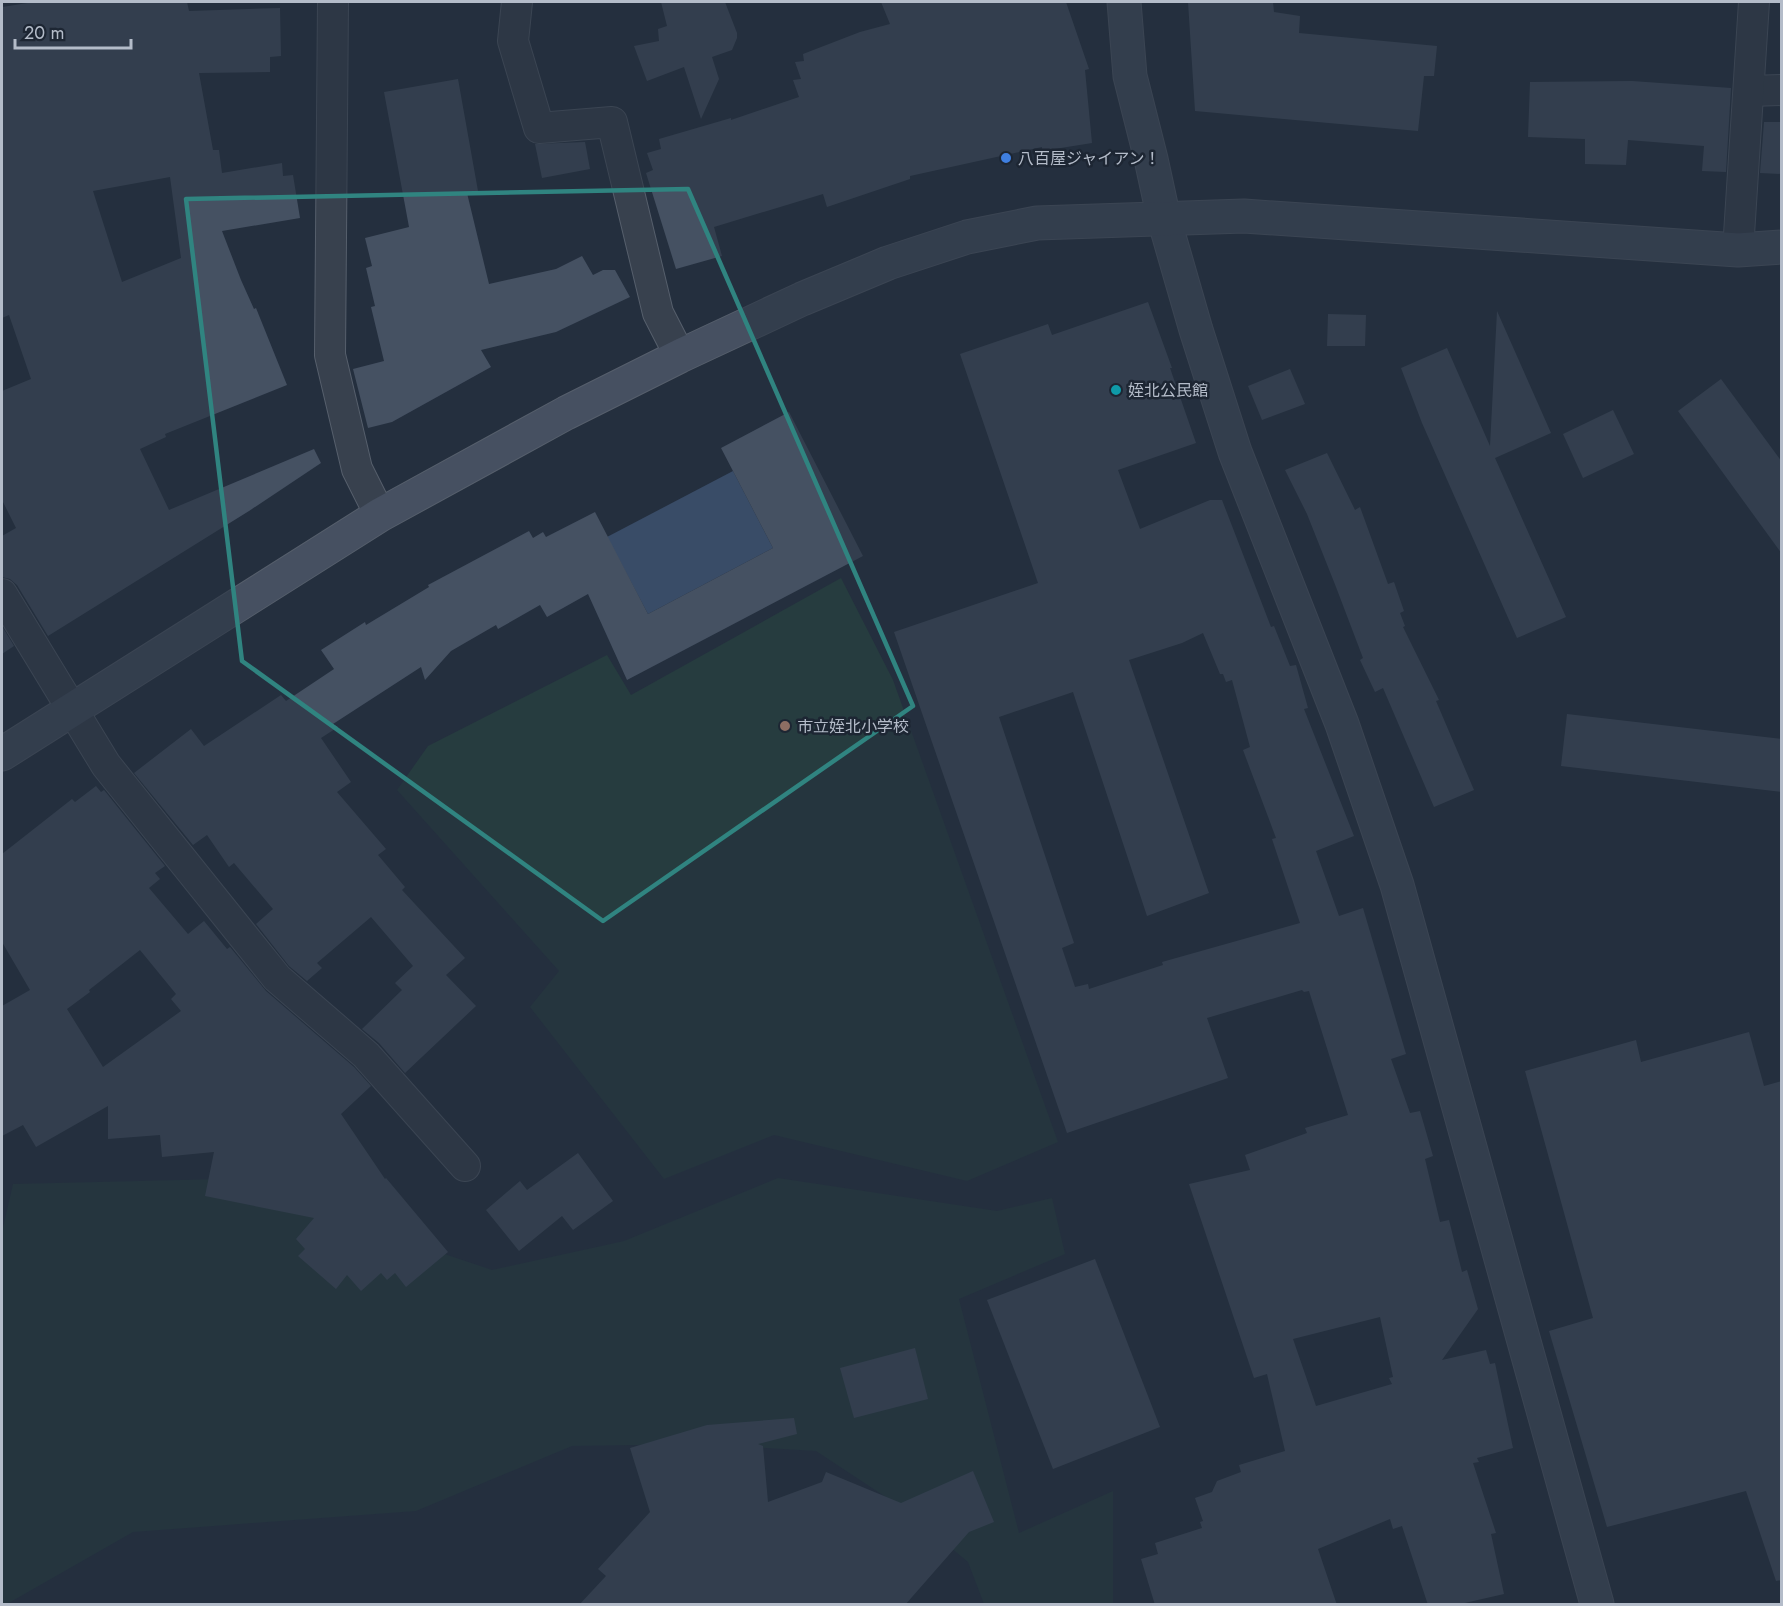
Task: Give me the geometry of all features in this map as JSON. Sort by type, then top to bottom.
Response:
[{"type":"street","points":[[333,2],[330,355],[357,469],[380,515]]},
{"type":"street","points":[[517,2],[513,40],[539,128],[612,122],[658,313],[680,356]]},
{"type":"street","points":[[1124,2],[1130,76],[1164,219],[1235,452],[1342,724],[1397,885],[1596,1605]]},
{"type":"street","points":[[1738,250],[1754,2]]},
{"type":"street","points":[[1749,91],[1782,90]]},
{"type":"street","points":[[2,754],[380,515],[566,413],[680,356],[823,290],[888,263],[967,237],[1037,223],[1244,216],[1738,250],[1782,247]]},
{"type":"street","points":[[2,594],[106,765],[277,978],[366,1055],[465,1166]]},
{"type":"highlighted area","points":[[688,189],[913,706],[603,921],[242,661],[186,199]]},
{"type":"green space","points":[[841,578],[893,680],[1058,1142],[967,1181],[774,1135],[664,1179],[530,1007],[559,971],[397,790],[428,746],[607,655],[631,695]]},
{"type":"green space","points":[[778,1178],[997,1211],[1052,1198],[1065,1254],[959,1299],[1019,1533],[1113,1491],[1113,1604],[984,1604],[968,1562],[904,1509],[816,1451],[703,1444],[572,1446],[416,1511],[133,1532],[7,1604],[2,1604],[2,1232],[13,1184],[222,1179],[492,1270],[624,1241]]},
{"type":"water","points":[[733,471],[773,548],[648,614],[607,537]]},
{"type":"building","points":[[34,2],[187,2],[189,11],[280,8],[281,56],[270,57],[270,72],[199,73],[213,150],[219,150],[222,173],[282,163],[283,176],[293,175],[300,218],[222,231],[287,385],[165,434],[166,437],[140,449],[169,510],[314,449],[321,463],[249,511],[48,636],[17,585],[10,579],[2,577],[2,536],[16,528],[2,500],[2,391],[31,379],[9,315],[2,318],[2,7]],"holes":[[[170,177],[181,258],[122,282],[93,191]]]},
{"type":"building","points":[[661,2],[725,2],[737,33],[732,50],[712,57],[719,79],[701,119],[684,67],[647,81],[634,46],[659,41],[658,29],[667,26]]},
{"type":"building","points":[[881,2],[1066,2],[1089,69],[1085,70],[1092,143],[1042,151],[1042,147],[910,176],[910,179],[827,207],[823,194],[714,227],[722,256],[676,269],[646,173],[653,170],[647,153],[661,149],[659,139],[731,118],[731,120],[799,97],[793,80],[801,79],[795,62],[804,61],[803,54],[860,32],[890,24]]},
{"type":"building","points":[[1188,2],[1273,2],[1274,12],[1300,16],[1299,33],[1437,46],[1434,76],[1424,76],[1418,131],[1195,111]]},
{"type":"building","points":[[458,79],[478,191],[467,193],[489,284],[556,269],[582,256],[593,275],[603,270],[615,270],[630,297],[556,332],[481,350],[491,367],[392,422],[368,428],[353,369],[384,361],[371,307],[375,306],[366,268],[372,266],[365,238],[409,227],[384,92]]},
{"type":"building","points":[[1632,81],[1731,88],[1726,172],[1702,171],[1704,146],[1628,140],[1626,165],[1585,164],[1585,139],[1528,137],[1530,82]]},
{"type":"building","points":[[1764,122],[1782,122],[1782,174],[1760,173]]},
{"type":"building","points":[[585,142],[590,169],[542,178],[535,144]]},
{"type":"building","points":[[1148,302],[1196,443],[1118,470],[1140,529],[1210,500],[1222,500],[1271,627],[1274,626],[1290,666],[1296,665],[1308,708],[1304,709],[1354,836],[1316,851],[1339,916],[1363,908],[1406,1054],[1391,1059],[1410,1113],[1420,1111],[1433,1156],[1425,1159],[1440,1222],[1449,1220],[1462,1272],[1467,1270],[1478,1309],[1442,1360],[1486,1350],[1490,1364],[1495,1363],[1513,1448],[1477,1458],[1479,1462],[1473,1463],[1496,1533],[1491,1534],[1504,1594],[1456,1605],[1428,1605],[1402,1526],[1393,1529],[1390,1519],[1318,1549],[1337,1605],[1155,1605],[1141,1559],[1158,1554],[1155,1543],[1202,1528],[1200,1522],[1203,1521],[1195,1498],[1212,1492],[1217,1481],[1241,1472],[1239,1465],[1285,1451],[1267,1374],[1254,1378],[1189,1184],[1250,1170],[1245,1155],[1307,1133],[1305,1128],[1348,1115],[1309,991],[1302,990],[1207,1018],[1228,1078],[1067,1133],[894,632],[1038,583],[960,354],[1048,324],[1052,335]],"holes":[[[1203,633],[1220,674],[1223,674],[1226,682],[1232,680],[1250,747],[1243,750],[1276,838],[1272,839],[1300,923],[1162,962],[1163,965],[1089,989],[1088,984],[1075,987],[1062,948],[1074,943],[999,717],[1073,692],[1147,916],[1209,893],[1129,660],[1182,643]],[[1380,1317],[1393,1377],[1389,1378],[1392,1384],[1316,1406],[1293,1339]]]},
{"type":"building","points":[[1497,311],[1551,433],[1495,458],[1566,617],[1517,638],[1422,423],[1401,368],[1447,348],[1490,446]]},
{"type":"building","points":[[1328,314],[1366,315],[1365,346],[1327,346]]},
{"type":"building","points":[[1290,369],[1305,404],[1262,420],[1248,386]]},
{"type":"building","points":[[1721,379],[1782,462],[1782,554],[1678,411]]},
{"type":"building","points":[[1613,410],[1634,454],[1583,478],[1563,434]]},
{"type":"building","points":[[789,412],[863,556],[627,680],[588,594],[547,617],[540,605],[498,629],[496,625],[451,651],[425,680],[421,667],[333,724],[338,727],[321,738],[351,782],[337,792],[386,849],[378,855],[405,887],[402,890],[465,958],[446,975],[476,1006],[405,1073],[379,1043],[362,1029],[402,990],[395,983],[413,966],[371,917],[317,963],[322,968],[307,981],[289,966],[256,924],[273,909],[234,863],[229,867],[207,835],[193,845],[134,773],[191,729],[204,746],[281,695],[286,701],[334,669],[321,650],[365,622],[366,625],[429,587],[428,585],[529,531],[533,538],[543,532],[546,537],[595,512],[648,614],[773,548],[721,448]]},
{"type":"building","points":[[1327,453],[1355,510],[1360,507],[1388,584],[1394,582],[1404,611],[1400,613],[1405,626],[1403,627],[1439,700],[1436,701],[1474,790],[1434,807],[1383,688],[1375,692],[1360,660],[1363,658],[1336,587],[1307,514],[1285,470]]},
{"type":"building","points":[[2,626],[14,646],[2,654]]},
{"type":"building","points":[[1567,714],[1782,739],[1782,792],[1561,766]]},
{"type":"building","points":[[96,786],[101,792],[104,790],[165,866],[155,873],[160,879],[149,888],[188,934],[204,921],[227,949],[230,947],[266,991],[354,1067],[371,1086],[341,1114],[385,1179],[448,1252],[406,1287],[395,1273],[387,1280],[381,1273],[361,1291],[347,1275],[336,1289],[298,1256],[305,1249],[296,1239],[314,1218],[205,1196],[214,1152],[162,1157],[160,1135],[108,1139],[108,1106],[36,1147],[23,1125],[2,1136],[2,1006],[30,990],[2,942],[2,854],[72,799],[75,802]],"holes":[[[140,950],[176,994],[171,999],[181,1011],[103,1067],[67,1009]]]},
{"type":"building","points":[[1749,1032],[1764,1086],[1782,1081],[1782,1580],[1776,1581],[1746,1491],[1607,1527],[1549,1331],[1593,1318],[1525,1071],[1636,1040],[1641,1062]]},
{"type":"building","points":[[578,1153],[613,1201],[573,1230],[562,1216],[519,1251],[486,1210],[520,1181],[527,1190]]},
{"type":"building","points":[[1095,1259],[1160,1427],[1053,1469],[987,1300]]},
{"type":"building","points":[[915,1348],[928,1399],[854,1418],[840,1368]]},
{"type":"building","points":[[794,1418],[797,1434],[758,1444],[763,1446],[768,1502],[822,1482],[826,1472],[901,1503],[973,1471],[994,1522],[969,1532],[905,1605],[579,1605],[606,1576],[598,1569],[650,1512],[630,1448],[707,1425]]},
{"type":"place","name":"八百屋ジャイアン！","points":[[1006,158]]},
{"type":"place","name":"姪北公民館","points":[[1116,390]]},
{"type":"place","name":"市立姪北小学校","points":[[785,726]]}]
